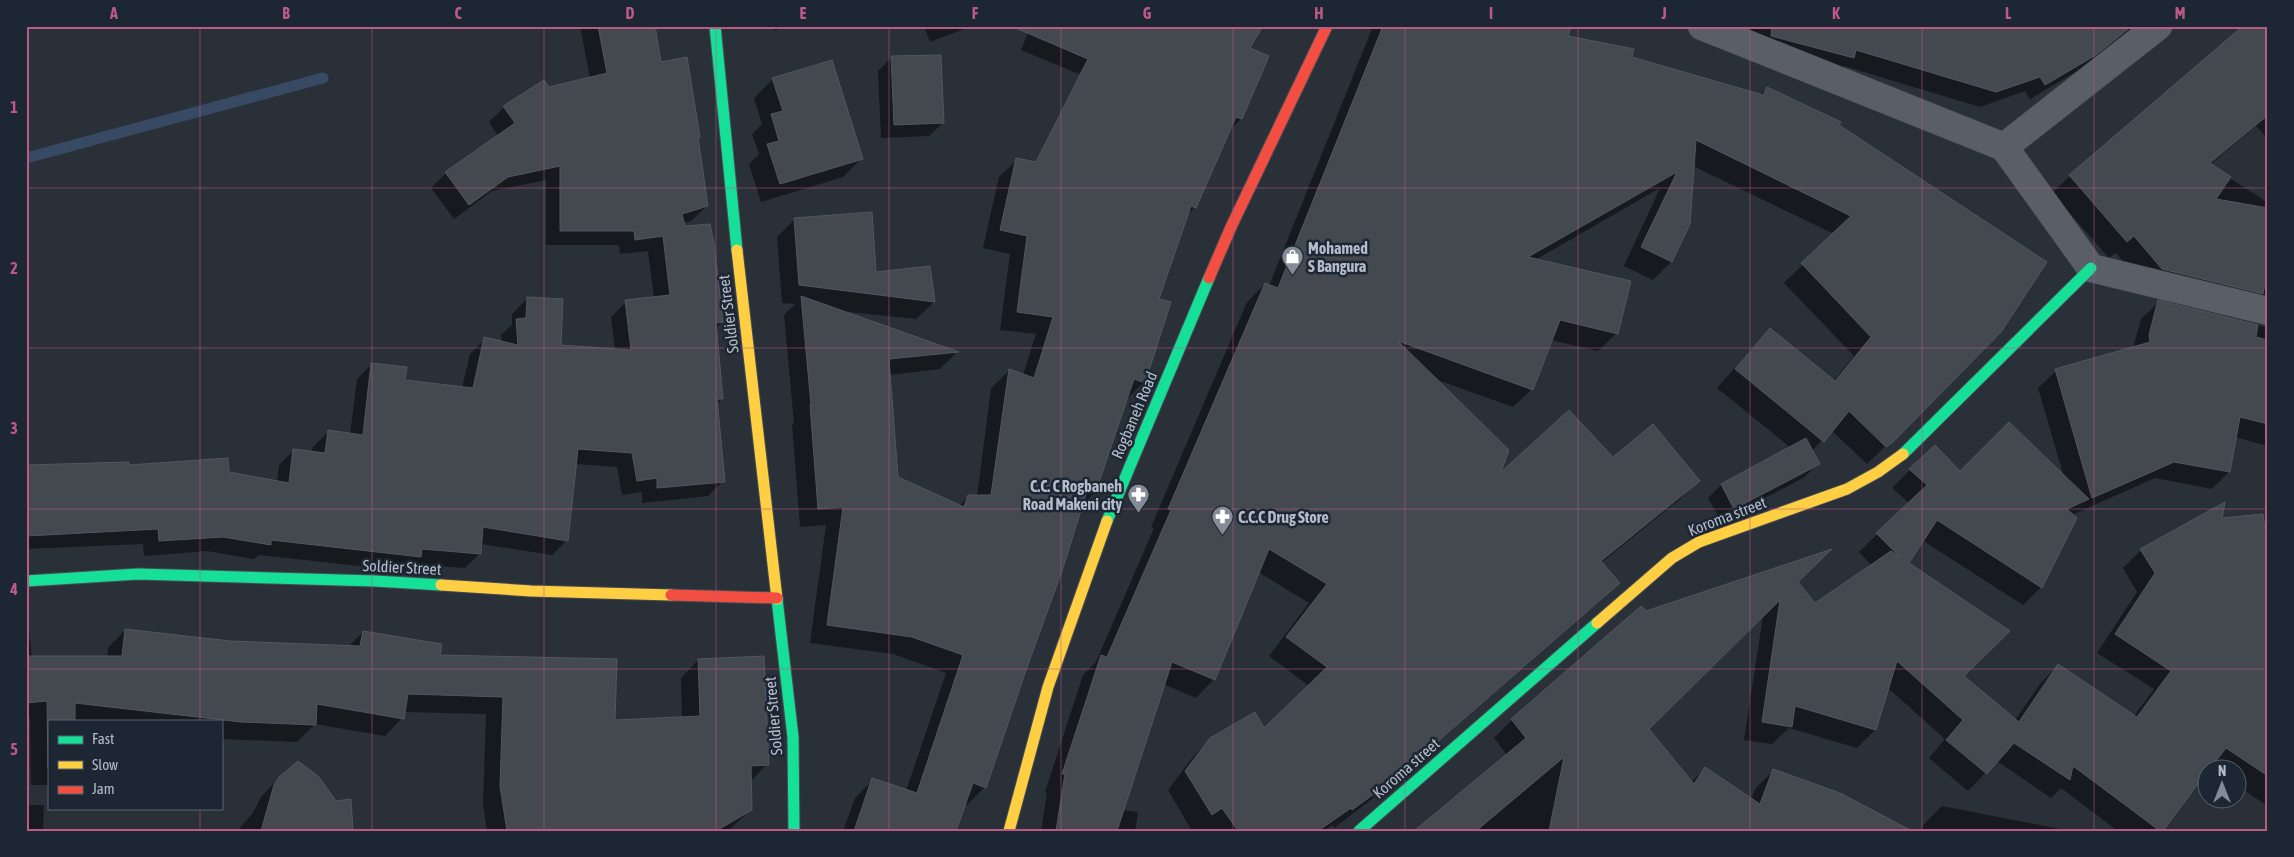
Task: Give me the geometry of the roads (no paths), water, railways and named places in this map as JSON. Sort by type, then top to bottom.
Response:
[{"type":"street","name":"Soldier Street","points":[[715,26],[732,212],[793,737],[794,831]]},
{"type":"street","name":"Rogbaneh Road","points":[[1009,831],[1048,687],[1104,528],[1231,226],[1327,26]]},
{"type":"street","points":[[1702,26],[2004,147],[2091,268],[2268,311]]},
{"type":"street","points":[[2004,147],[2158,26]]},
{"type":"street","name":"Koroma street","points":[[1359,831],[1672,558],[1699,542],[1848,489],[1878,472],[1903,454],[2091,268]]},
{"type":"street","name":"Soldier Street","points":[[26,580],[138,574],[375,581],[531,591],[777,598]]},
{"type":"waterway","points":[[26,158],[323,78]]},
{"type":"place","name":"Mohamed S Bangura","points":[[1292,276]]},
{"type":"place","name":"C.C. C Rogbaneh Road Makeni city","points":[[1138,514]]},
{"type":"place","name":"C.C.C Drug Store","points":[[1222,536]]}]
